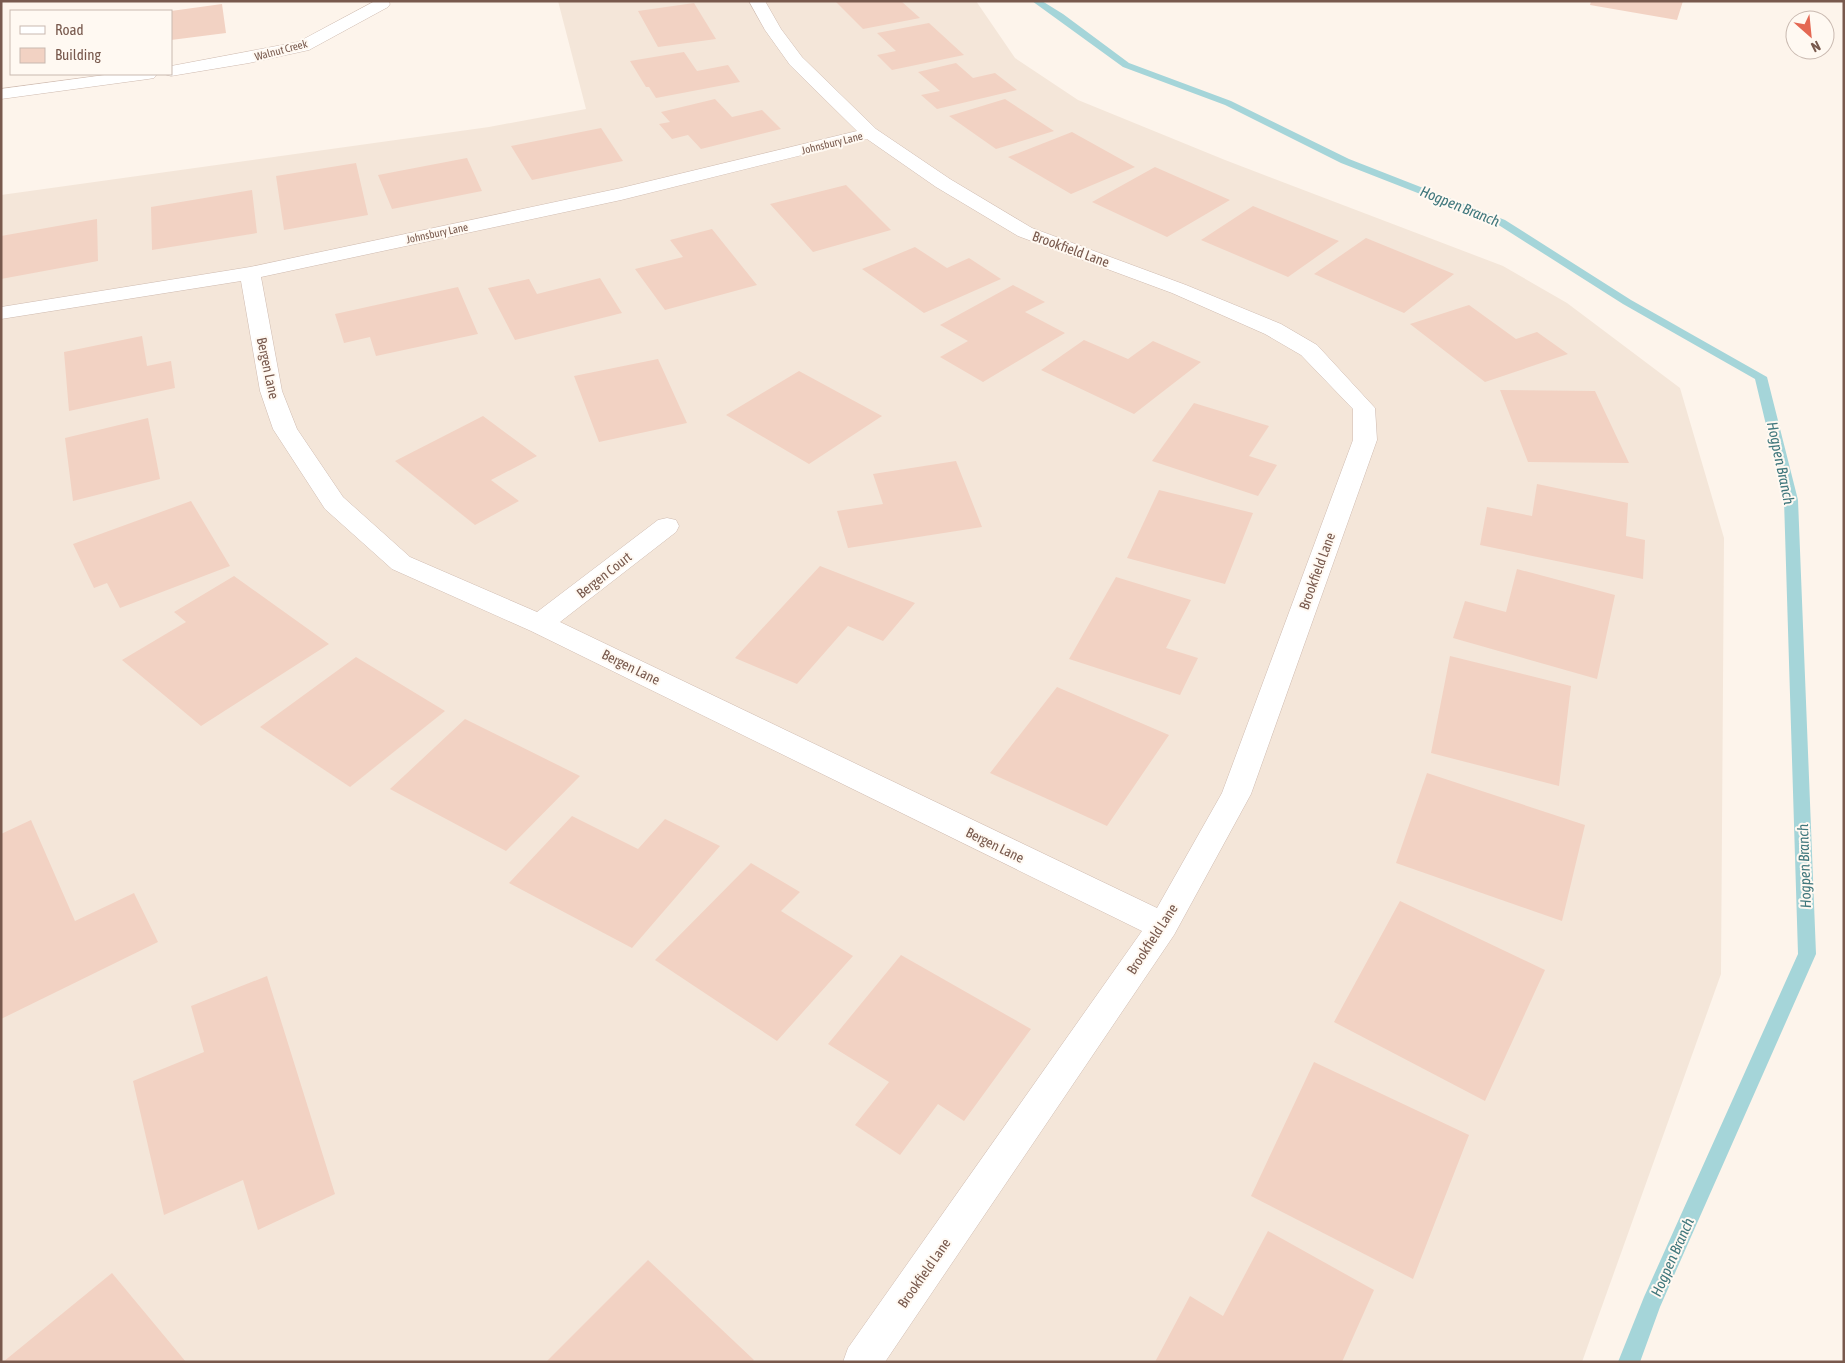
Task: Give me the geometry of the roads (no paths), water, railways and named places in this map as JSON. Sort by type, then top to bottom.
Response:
[{"type":"street","name":"Brookfield Lane","points":[[757,1],[772,30],[796,61],[870,133],[944,183],[1025,232],[1179,289],[1273,329],[1309,350],[1364,408],[1365,440],[1236,794],[1163,926],[862,1362]]},
{"type":"street","name":"Walnut Creek","points":[[172,70],[250,58],[303,46],[382,4]]},
{"type":"street","points":[[1,94],[141,75]]},
{"type":"street","name":"Johnsbury Lane","points":[[1,313],[250,273],[621,194],[870,133]]},
{"type":"street","name":"Bergen Lane","points":[[250,273],[271,391],[285,430],[334,504],[401,563],[540,624],[1163,926]]},
{"type":"street","name":"Bergen Court","points":[[540,624],[667,526]]},
{"type":"waterway","name":"Hogpen Branch","points":[[1036,1],[1060,16],[1126,65],[1228,103],[1345,161],[1501,222],[1627,302],[1761,377],[1791,500],[1807,954],[1651,1304],[1629,1362]]}]
